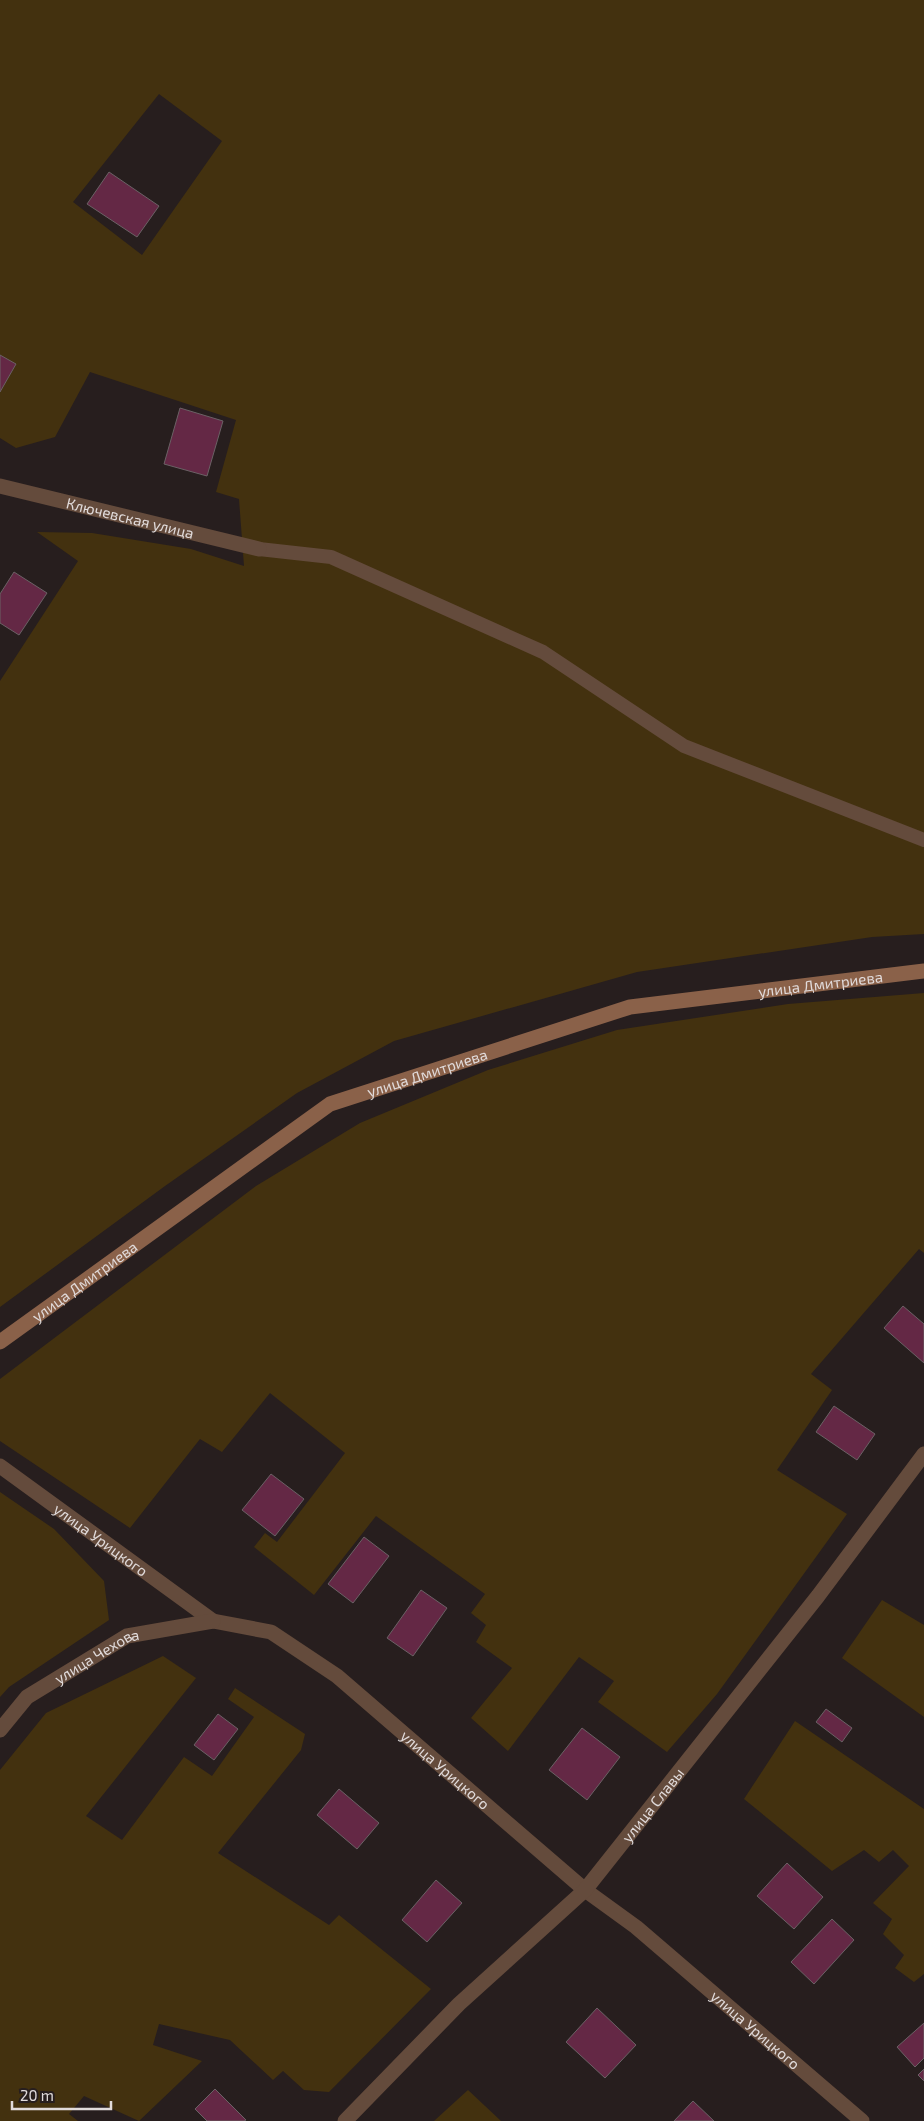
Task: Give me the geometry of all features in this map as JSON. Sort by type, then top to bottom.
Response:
[{"type":"street","name":"Ключевская улица","points":[[0,486],[259,549]]},
{"type":"street","name":"улица Дмитриева","points":[[0,1342],[330,1104],[630,1007],[924,970]]},
{"type":"street","name":"улица Славы","points":[[345,2121],[459,2004],[585,1890],[818,1596],[924,1454]]},
{"type":"street","name":"улица Урицкого","points":[[0,1466],[213,1621],[271,1632],[337,1676],[585,1890],[636,1927],[862,2121]]},
{"type":"street","name":"улица Чехова","points":[[0,1730],[26,1698],[127,1636],[213,1621]]},
{"type":"lane","points":[[259,549],[331,558],[340,561],[543,652],[684,746],[924,840]]},
{"type":"shaded area","points":[[0,0],[924,0],[924,934],[872,937],[637,972],[394,1041],[297,1093],[165,1186],[0,1307],[0,681],[78,561],[37,532],[92,533],[191,549],[244,566],[239,499],[216,492],[236,420],[90,372],[55,437],[16,448],[0,438]],"holes":[[[159,94],[222,141],[142,255],[73,202]]]},
{"type":"shaded area","points":[[924,993],[924,1253],[919,1249],[811,1374],[832,1390],[777,1470],[847,1514],[717,1694],[667,1752],[598,1702],[614,1681],[579,1657],[508,1751],[471,1718],[512,1668],[476,1642],[486,1625],[471,1613],[485,1594],[376,1516],[314,1595],[254,1547],[265,1533],[277,1542],[345,1453],[270,1393],[222,1452],[200,1439],[130,1528],[0,1441],[0,1379],[256,1186],[360,1123],[488,1070],[617,1030],[788,1004]]},
{"type":"shaded area","points":[[0,1492],[54,1529],[104,1581],[109,1620],[9,1687],[0,1697]]},
{"type":"shaded area","points":[[882,1600],[924,1625],[924,1717],[842,1658]]},
{"type":"shaded area","points":[[163,1656],[196,1678],[86,1816],[122,1840],[184,1757],[212,1776],[254,1717],[228,1699],[235,1688],[305,1734],[301,1750],[218,1853],[329,1925],[339,1915],[431,1989],[329,2092],[304,2090],[283,2071],[273,2080],[230,2040],[159,2024],[153,2045],[202,2061],[139,2121],[84,2096],[69,2114],[78,2121],[0,2121],[0,1770],[46,1713]]},
{"type":"shaded area","points":[[795,1721],[924,1809],[924,1974],[914,1982],[895,1968],[904,1955],[883,1934],[892,1919],[873,1903],[909,1866],[893,1850],[879,1862],[864,1850],[832,1871],[744,1799]]},
{"type":"shaded area","points":[[468,2090],[501,2121],[434,2121]]},
{"type":"building","points":[[109,172],[159,206],[137,237],[87,204]]},
{"type":"building","points":[[0,355],[16,364],[0,392]]},
{"type":"building","points":[[180,408],[223,421],[207,476],[164,464]]},
{"type":"building","points":[[14,572],[47,593],[19,635],[0,623],[0,594]]},
{"type":"building","points":[[903,1306],[924,1324],[924,1363],[884,1328]]},
{"type":"building","points":[[834,1406],[875,1434],[857,1460],[816,1432]]},
{"type":"building","points":[[271,1474],[304,1499],[275,1536],[242,1510]]},
{"type":"building","points":[[364,1537],[389,1556],[353,1603],[328,1584]]},
{"type":"building","points":[[421,1590],[447,1608],[413,1656],[387,1638]]},
{"type":"building","points":[[826,1709],[852,1728],[842,1742],[816,1722]]},
{"type":"building","points":[[218,1714],[238,1729],[214,1760],[194,1745]]},
{"type":"building","points":[[582,1728],[620,1757],[587,1800],[549,1770]]},
{"type":"building","points":[[339,1789],[379,1823],[357,1849],[317,1815]]},
{"type":"building","points":[[787,1863],[823,1897],[794,1929],[757,1896]]},
{"type":"building","points":[[436,1880],[462,1903],[427,1942],[402,1920]]},
{"type":"building","points":[[832,1919],[854,1940],[814,1984],[791,1962]]},
{"type":"building","points":[[597,2008],[636,2045],[605,2078],[566,2042]]},
{"type":"building","points":[[924,2023],[924,2058],[915,2067],[897,2047]]},
{"type":"building","points":[[924,2069],[924,2081],[918,2075]]},
{"type":"building","points":[[215,2089],[246,2120],[207,2121],[195,2109]]},
{"type":"building","points":[[693,2101],[714,2121],[674,2121]]}]
